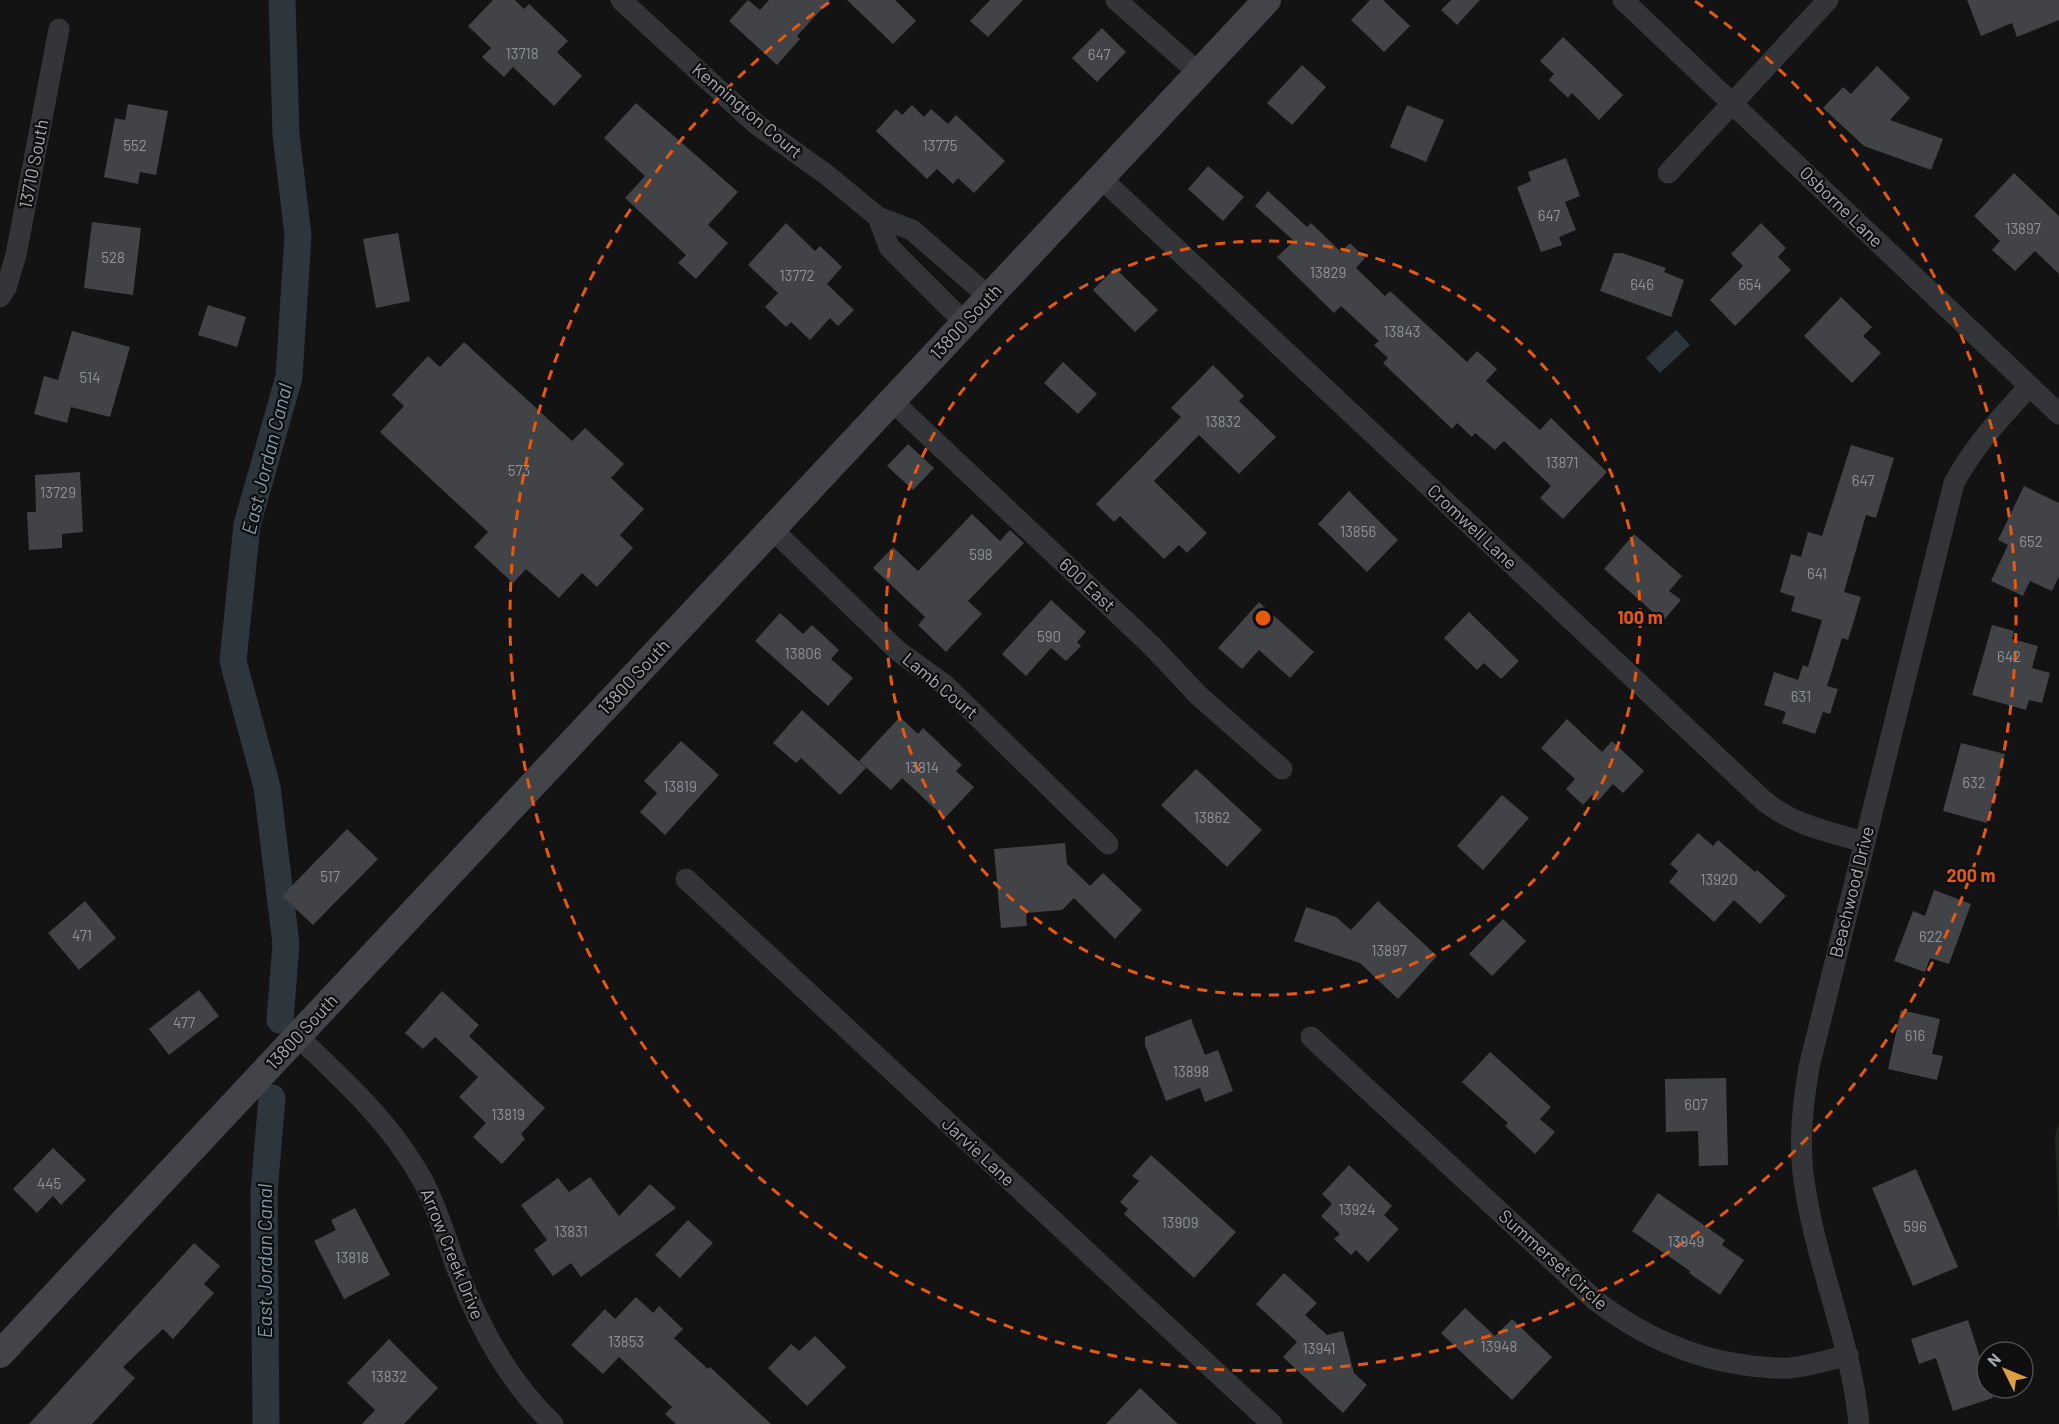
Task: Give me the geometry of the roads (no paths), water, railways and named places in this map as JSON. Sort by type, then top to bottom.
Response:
[{"type":"main road","name":"13800 South","points":[[0,1354],[1267,0]]},
{"type":"street","name":"Kennington Court","points":[[621,0],[740,110],[827,175],[878,217],[912,230],[989,297]]},
{"type":"street","points":[[1116,0],[1199,73]]},
{"type":"street","name":"Osborne Lane","points":[[1623,0],[2059,414]]},
{"type":"street","points":[[1668,173],[1828,0]]},
{"type":"street","name":"13710 South","points":[[0,297],[6,288],[16,255],[59,29]]},
{"type":"street","name":"Cromwell Lane","points":[[1101,178],[1763,800],[1789,819],[1864,842]]},
{"type":"street","points":[[878,217],[889,248],[965,323]]},
{"type":"street","name":"Beachwood Drive","points":[[1859,1424],[1857,1395],[1809,1205],[1803,1171],[1803,1101],[1809,1067],[1954,483],[1967,459],[1983,438],[2029,387]]},
{"type":"street","name":"600 East","points":[[892,401],[1152,646],[1198,694],[1282,769]]},
{"type":"street","name":"Lamb Court","points":[[772,529],[898,651],[945,685],[1108,844]]},
{"type":"street","name":"Jarvie Lane","points":[[686,879],[1272,1424]]},
{"type":"street","name":"Arrow Creek Drive","points":[[297,1036],[359,1095],[383,1122],[403,1150],[422,1180],[436,1210],[485,1336],[523,1391],[554,1424]]},
{"type":"street","name":"Summerset Circle","points":[[1311,1037],[1594,1300],[1641,1332],[1697,1356],[1769,1368],[1811,1365],[1848,1355]]},
{"type":"waterway","name":"East Jordan Canal","points":[[280,1020],[286,944],[267,787],[233,661],[247,525],[289,377],[298,235],[286,135],[282,0]]},
{"type":"waterway","name":"East Jordan Canal","points":[[266,1424],[264,1192],[272,1098]]}]
